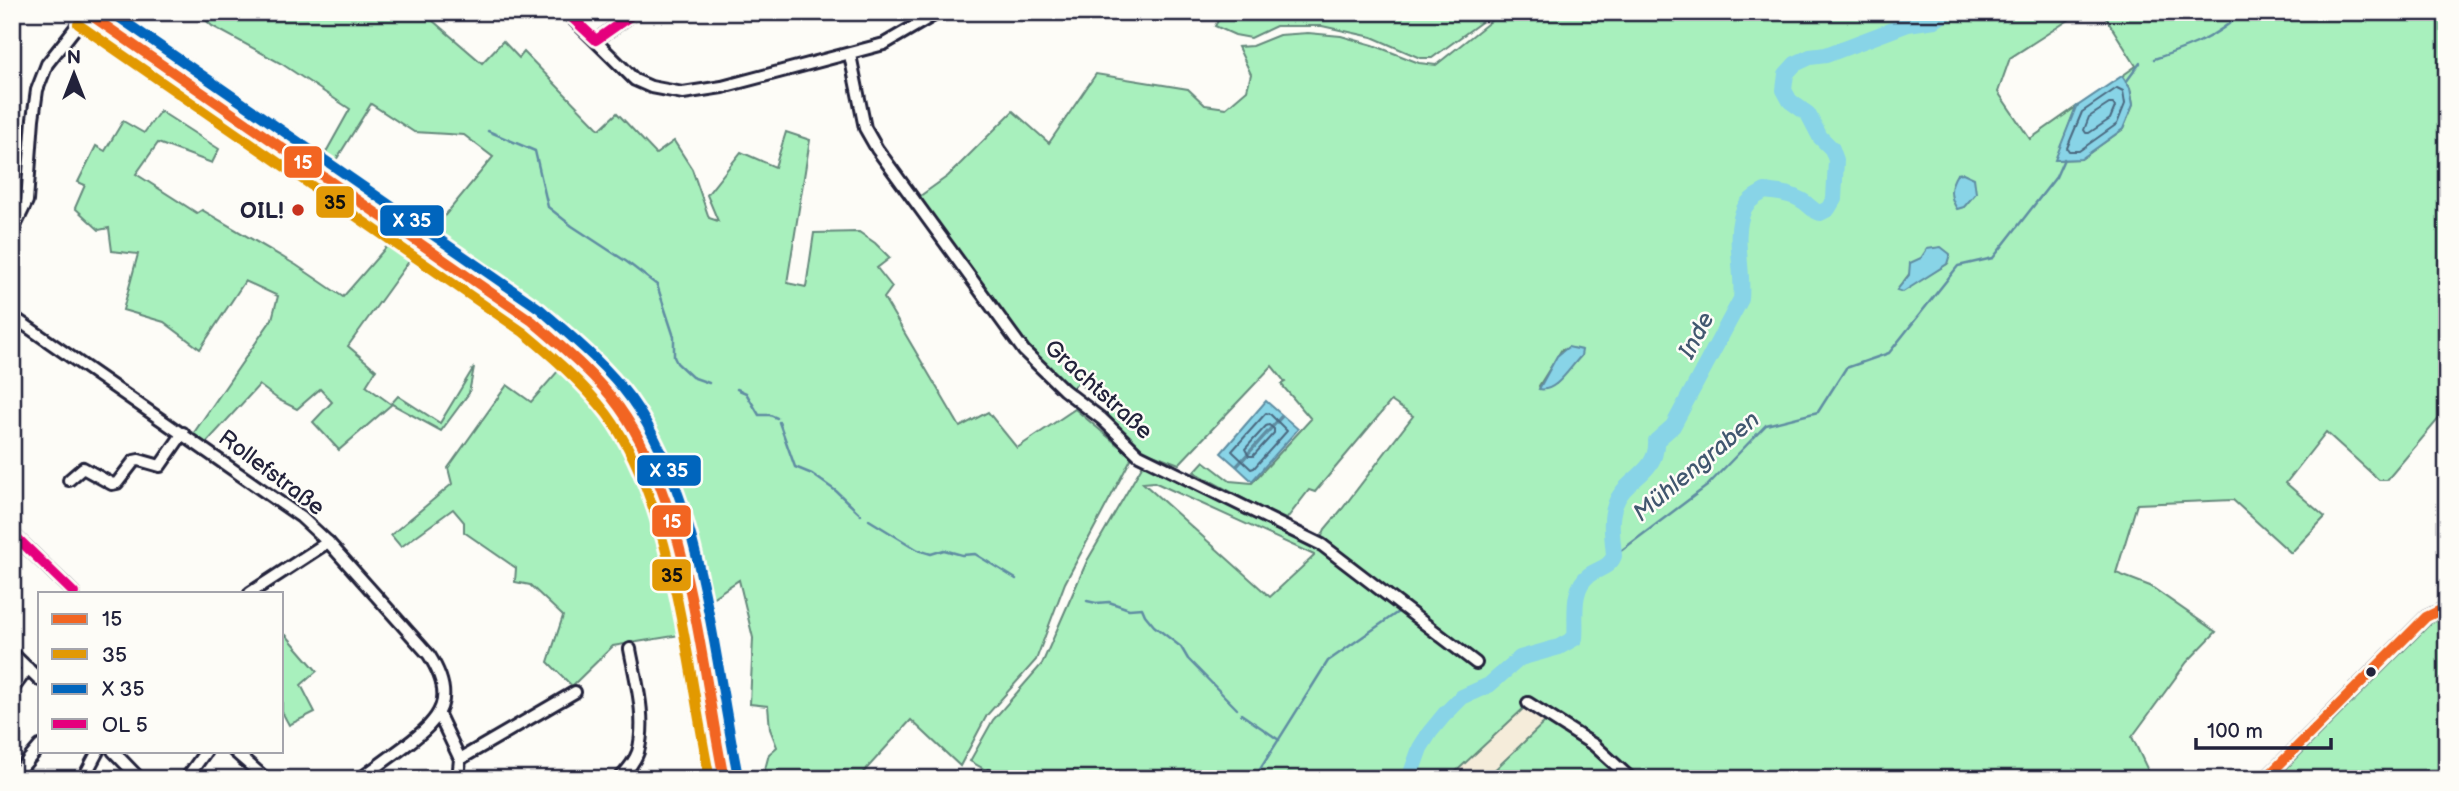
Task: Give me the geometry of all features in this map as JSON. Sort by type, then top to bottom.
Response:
[{"type":"main road","points":[[86,13],[532,321],[598,383],[620,408],[652,463],[674,525],[724,779]]},
{"type":"street","points":[[566,12],[635,80],[651,87],[683,93],[722,87],[850,55],[884,44],[939,12]]},
{"type":"street","points":[[596,40],[636,12]]},
{"type":"street","points":[[12,232],[27,201],[37,90],[47,64],[86,13]]},
{"type":"street","name":"Grachtstraße","points":[[850,55],[865,128],[877,149],[1024,351],[1139,455],[1322,545],[1475,663]]},
{"type":"street","name":"Rollefstraße","points":[[12,316],[183,432],[301,517],[328,542],[429,655],[439,671],[443,688],[439,715]]},
{"type":"street","points":[[69,480],[83,468],[112,484],[117,483],[134,461],[160,466],[183,432]]},
{"type":"street","points":[[12,533],[73,592]]},
{"type":"street","points":[[252,592],[328,542]]},
{"type":"street","points":[[2265,779],[2426,618],[2447,607]]},
{"type":"street","points":[[619,779],[631,766],[638,751],[641,718],[630,649]]},
{"type":"street","points":[[12,653],[38,678]]},
{"type":"street","points":[[12,690],[27,668]]},
{"type":"street","points":[[460,759],[575,692]]},
{"type":"street","points":[[1528,703],[1605,753],[1631,779]]},
{"type":"street","points":[[360,779],[429,727],[439,715],[460,759],[458,779]]},
{"type":"street","points":[[12,779],[38,748]]},
{"type":"street","points":[[83,779],[97,752]]},
{"type":"street","points":[[114,752],[140,779]]},
{"type":"street","points":[[186,779],[205,752]]},
{"type":"street","points":[[235,752],[266,779]]},
{"type":"street","points":[[971,779],[989,776],[996,779]]},
{"type":"shaded area","points":[[1525,706],[1547,719],[1485,779],[1448,779]]},
{"type":"green space","points":[[197,12],[437,12],[432,20],[482,63],[503,41],[519,58],[524,52],[600,129],[617,113],[656,154],[674,141],[692,169],[709,218],[718,221],[707,195],[741,152],[775,167],[786,132],[810,140],[787,283],[806,287],[814,233],[859,232],[890,258],[877,268],[892,287],[884,298],[960,427],[988,412],[1017,448],[1075,409],[1132,457],[1065,583],[1036,660],[987,715],[960,766],[911,720],[860,776],[863,779],[735,779],[733,771],[764,773],[769,754],[777,747],[770,729],[768,706],[750,704],[753,638],[739,580],[700,606],[671,486],[651,438],[586,360],[531,310],[428,236],[493,157],[464,135],[414,132],[371,104],[331,168],[321,161],[350,109],[282,64],[212,26]]},
{"type":"green space","points":[[1223,12],[1495,12],[1432,58],[1420,58],[1372,37],[1322,26],[1276,26],[1251,38],[1235,35],[1215,26]]},
{"type":"green space","points":[[1507,12],[2081,12],[2010,58],[1998,92],[2030,139],[2076,107],[2056,160],[2081,159],[2123,129],[2133,105],[2130,88],[2122,76],[2136,66],[2102,12],[2447,12],[2447,409],[2387,480],[2379,480],[2326,432],[2286,483],[2325,517],[2291,553],[2233,500],[2137,504],[2116,573],[2150,586],[2216,632],[2187,662],[2132,737],[2152,779],[1485,779],[1547,720],[1525,707],[1448,779],[1002,779],[970,761],[993,720],[1042,664],[1087,561],[1145,461],[1317,547],[1325,529],[1413,416],[1391,401],[1315,492],[1309,490],[1285,521],[1194,472],[1204,461],[1230,481],[1252,483],[1311,419],[1281,384],[1285,382],[1272,366],[1179,464],[1142,450],[1103,418],[1111,408],[1078,383],[1069,391],[1026,350],[916,199],[948,176],[1013,111],[1049,143],[1096,74],[1188,89],[1205,105],[1226,108],[1247,90],[1251,74],[1238,47],[1252,46],[1279,35],[1308,33],[1341,36],[1419,63],[1436,65],[1492,20]],"holes":[[[1921,258],[1947,264],[1903,291],[1898,289]],[[1562,349],[1581,356],[1556,384],[1540,389],[1539,386]],[[1154,482],[1314,556],[1270,597],[1143,483]],[[1340,551],[1412,606],[1437,636],[1335,558]]]},
{"type":"green space","points":[[160,111],[219,149],[212,163],[158,143],[136,174],[197,213],[202,210],[296,265],[343,297],[395,237],[415,253],[348,346],[376,370],[366,386],[391,404],[398,396],[440,423],[474,367],[469,393],[441,431],[392,404],[339,450],[313,422],[332,402],[320,389],[297,409],[259,385],[206,443],[193,434],[272,319],[278,296],[245,281],[200,349],[164,322],[123,310],[138,254],[112,251],[109,228],[99,230],[75,208],[85,185],[78,182],[96,146],[105,151],[123,121],[144,133]]},
{"type":"green space","points":[[565,363],[615,427],[645,480],[664,531],[686,634],[613,646],[572,686],[548,662],[563,616],[530,585],[515,582],[516,568],[464,532],[464,522],[453,509],[401,547],[391,535],[452,484],[448,468],[507,385],[531,402]]},
{"type":"green space","points":[[2447,615],[2447,779],[2276,779],[2432,622]]},
{"type":"green space","points":[[286,635],[317,671],[301,685],[315,712],[289,725],[284,716]]},
{"type":"water","points":[[2122,76],[2130,88],[2133,105],[2123,129],[2081,159],[2055,160],[2076,107]]},
{"type":"water","points":[[1963,173],[1974,178],[1976,193],[1964,207],[1957,209],[1952,200],[1951,187],[1957,174]]},
{"type":"water","points":[[1941,247],[1950,254],[1947,264],[1903,292],[1897,290],[1909,275],[1910,263],[1921,258],[1927,249]]},
{"type":"water","points":[[1568,347],[1582,350],[1581,356],[1557,383],[1539,389],[1557,356]]},
{"type":"water","points":[[1266,401],[1282,415],[1236,466],[1221,453]]},
{"type":"water","points":[[1283,416],[1298,429],[1252,481],[1237,467]]},
{"type":"waterway","name":"Inde","points":[[1409,779],[1420,748],[1430,732],[1462,697],[1489,685],[1520,658],[1559,647],[1575,638],[1579,588],[1589,575],[1607,565],[1614,556],[1612,517],[1619,496],[1652,461],[1656,441],[1673,426],[1741,299],[1739,230],[1746,206],[1765,191],[1793,196],[1820,213],[1828,209],[1834,199],[1836,160],[1832,149],[1820,137],[1808,114],[1790,101],[1784,90],[1786,74],[1795,64],[1810,57],[1826,55],[1908,24],[1935,20],[1947,12]]},
{"type":"waterway","points":[[2154,59],[2202,41],[2243,12]]},
{"type":"waterway","points":[[2126,82],[2140,63]]},
{"type":"waterway","points":[[488,131],[535,151],[548,207],[657,285],[674,337],[674,357],[677,363],[692,377],[709,383]]},
{"type":"waterway","name":"Mühlengraben","points":[[1614,556],[1707,486],[1766,425],[1818,412],[1846,368],[1889,353],[1958,266],[1993,258],[2056,177],[2064,159]]},
{"type":"waterway","points":[[737,389],[746,393],[759,415],[777,418]]},
{"type":"waterway","points":[[779,422],[795,467],[812,474],[836,491],[861,515]]},
{"type":"waterway","points":[[869,520],[918,550],[931,554],[944,550],[962,555],[975,554],[1016,579]]},
{"type":"waterway","points":[[1087,601],[1109,602],[1129,609],[1142,608],[1154,626],[1181,647],[1188,659],[1237,709]]},
{"type":"waterway","points":[[1254,779],[1328,661],[1398,612]]},
{"type":"waterway","points":[[1241,714],[1279,740]]},
{"type":"transit line","name":"15","points":[[86,12],[532,321],[610,395],[642,446],[661,489],[676,536],[699,636],[724,779]]},
{"type":"transit line","points":[[111,12],[540,309],[588,352],[631,399],[655,439],[674,483],[690,531],[712,631],[738,776]]},
{"type":"transit line","points":[[566,12],[596,40],[636,12]]},
{"type":"transit line","name":"35","points":[[78,24],[523,332],[598,403],[630,451],[663,540],[685,639],[710,779]]},
{"type":"transit line","points":[[12,533],[73,592]]},
{"type":"transit line","name":"15","points":[[2265,779],[2426,617],[2447,607]]},
{"type":"place","name":"OIL!","points":[[298,210]]}]
